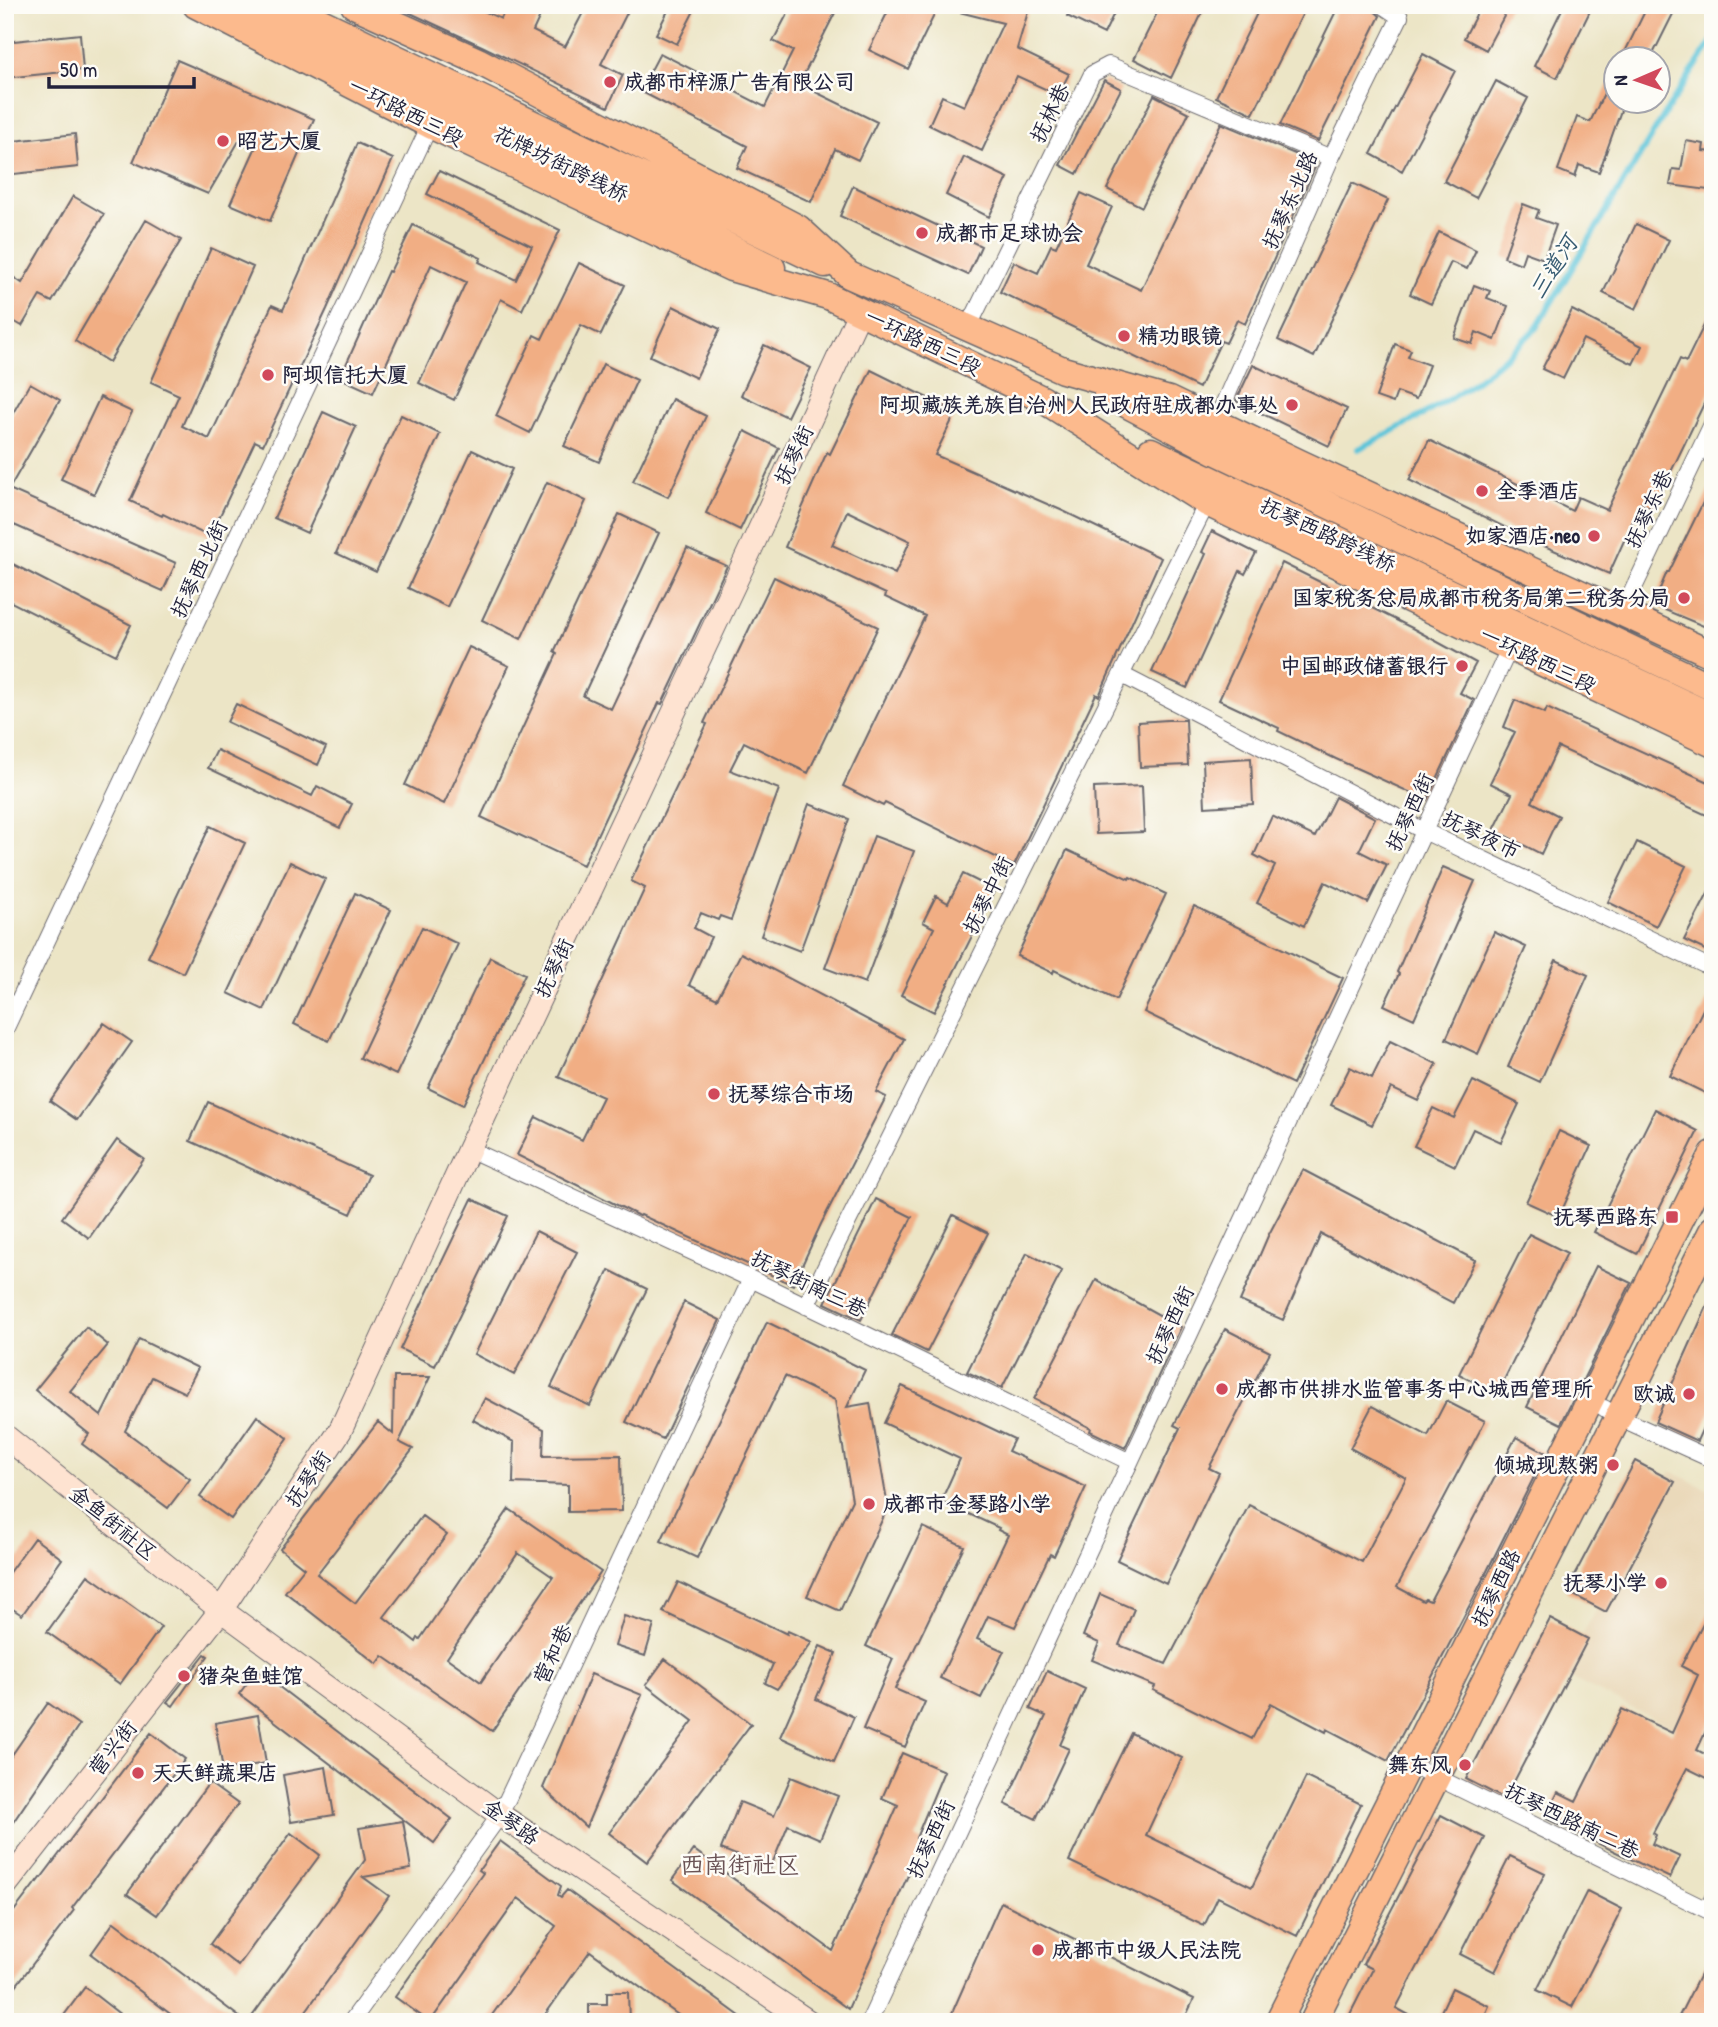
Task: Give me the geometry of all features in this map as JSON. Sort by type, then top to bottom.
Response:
[{"type":"main road","name":"一环路西三段","points":[[196,5],[430,125],[731,268],[828,296],[1042,399],[1209,491],[1510,647],[1713,744]]},
{"type":"main road","name":"花牌坊街跨线桥","points":[[236,5],[739,236]]},
{"type":"main road","name":"花牌坊街跨线桥","points":[[286,5],[739,236]]},
{"type":"main road","name":"一环路西三段","points":[[354,5],[478,61],[798,228],[849,275],[1063,370],[1169,400],[1713,655]]},
{"type":"main road","points":[[739,236],[849,275]]},
{"type":"main road","points":[[739,236],[828,296]]},
{"type":"main road","name":"抚琴西路跨线桥","points":[[1063,370],[1215,451],[1713,688]]},
{"type":"main road","name":"抚琴西路跨线桥","points":[[1209,491],[1713,716]]},
{"type":"main road","name":"抚琴西路","points":[[1278,2022],[1713,1154]]},
{"type":"main road","name":"抚琴西路","points":[[1313,2022],[1428,1773],[1611,1413],[1713,1229]]},
{"type":"street","name":"抚琴东北路","points":[[1216,421],[1331,158],[1400,17],[1382,5]]},
{"type":"street","name":"抚林巷","points":[[968,328],[1092,74],[1109,65],[1331,158]]},
{"type":"street","name":"抚琴西北街","points":[[5,1030],[430,125]]},
{"type":"street","name":"抚琴街","points":[[221,1610],[340,1432],[860,311]]},
{"type":"street","name":"抚琴东巷","points":[[1622,613],[1713,422]]},
{"type":"street","name":"抚琴中街","points":[[806,1306],[1122,675],[1209,491]]},
{"type":"street","name":"抚琴西街","points":[[869,2022],[1510,647]]},
{"type":"street","name":"抚琴夜市","points":[[1122,675],[1424,831],[1713,970]]},
{"type":"street","name":"抚琴街南三巷","points":[[469,1149],[751,1279],[1130,1462]]},
{"type":"street","name":"营和巷","points":[[351,2022],[500,1815],[751,1279]]},
{"type":"street","points":[[1611,1413],[1713,1460]]},
{"type":"street","name":"金鱼街社区","points":[[5,1436],[221,1610]]},
{"type":"street","name":"金琴路","points":[[221,1610],[500,1815],[809,2022]]},
{"type":"street","name":"营兴街","points":[[5,1886],[221,1610]]},
{"type":"street","name":"抚琴西路南二巷","points":[[1428,1773],[1710,1904]]},
{"type":"shaded area","name":"抚琴小学","points":[[1671,1471],[1713,1492],[1713,1747],[1561,1674]]},
{"type":"building","points":[[393,5],[471,5],[501,19],[507,5],[545,5],[533,31],[565,47],[587,5],[631,5],[601,64],[623,75],[608,107]]},
{"type":"building","points":[[671,5],[697,5],[677,44],[656,34]]},
{"type":"building","points":[[792,5],[839,5],[799,84],[877,122],[858,160],[835,149],[811,202],[737,168],[747,146],[640,91],[660,53],[765,107],[793,51],[773,41]]},
{"type":"building","points":[[891,5],[939,5],[908,69],[869,50]]},
{"type":"building","points":[[955,5],[1030,5],[1017,49],[1069,74],[1058,95],[1017,76],[982,151],[929,125],[942,96],[964,106],[1003,23],[955,11]]},
{"type":"building","points":[[1072,5],[1118,5],[1104,34],[1067,16]]},
{"type":"building","points":[[1161,5],[1206,5],[1171,78],[1134,59]]},
{"type":"building","points":[[1261,5],[1307,5],[1253,114],[1216,97]]},
{"type":"building","points":[[1339,5],[1372,5],[1373,10],[1380,16],[1318,141],[1280,125]]},
{"type":"building","points":[[1481,5],[1510,5],[1486,50],[1464,38]]},
{"type":"building","points":[[1564,5],[1593,5],[1557,78],[1534,66]]},
{"type":"building","points":[[1648,5],[1657,5],[1673,14],[1657,46],[1628,46]]},
{"type":"building","points":[[80,34],[83,70],[5,78],[5,42]]},
{"type":"building","points":[[1423,54],[1455,71],[1402,171],[1371,154]]},
{"type":"building","name":"昭艺大厦","points":[[177,60],[314,119],[270,221],[230,204],[255,149],[239,141],[208,194],[133,162]]},
{"type":"building","points":[[1104,80],[1121,89],[1077,174],[1060,165]]},
{"type":"building","points":[[1496,81],[1528,98],[1476,198],[1444,181]]},
{"type":"building","points":[[1154,95],[1189,113],[1142,207],[1107,189]]},
{"type":"building","points":[[1602,98],[1602,116],[1619,116],[1599,172],[1579,165],[1575,177],[1558,170],[1577,117],[1590,122]]},
{"type":"building","points":[[1221,123],[1316,165],[1245,324],[1237,320],[1226,343],[1221,341],[1199,388],[1000,292],[1014,262],[1038,273],[1051,245],[1056,247],[1081,193],[1112,207],[1086,264],[1141,290]]},
{"type":"building","points":[[75,134],[78,167],[5,175],[5,142]]},
{"type":"building","points":[[1686,141],[1704,144],[1703,151],[1713,152],[1713,172],[1708,190],[1670,185],[1673,169],[1681,170]]},
{"type":"building","points":[[357,143],[393,159],[263,445],[255,441],[210,537],[130,501],[179,395],[151,382],[211,248],[253,267],[182,426],[209,439],[272,305],[283,310]]},
{"type":"building","points":[[964,157],[1008,178],[989,217],[946,195]]},
{"type":"building","points":[[439,171],[560,230],[522,310],[501,299],[454,400],[419,383],[466,282],[431,265],[373,393],[340,378],[388,271],[390,272],[413,225],[481,258],[479,262],[516,280],[532,246],[427,194]]},
{"type":"building","points":[[1352,183],[1388,200],[1314,357],[1278,340]]},
{"type":"building","points":[[853,186],[981,246],[968,275],[840,216]]},
{"type":"building","points":[[73,196],[104,214],[52,302],[40,296],[22,326],[5,316],[5,290],[13,277],[22,283]]},
{"type":"building","points":[[1523,204],[1539,210],[1536,218],[1556,225],[1544,259],[1525,252],[1521,264],[1504,257]]},
{"type":"building","points":[[146,220],[181,240],[109,362],[75,341]]},
{"type":"building","points":[[1636,224],[1669,240],[1636,309],[1603,293]]},
{"type":"building","points":[[1439,232],[1476,250],[1467,269],[1451,262],[1431,304],[1410,294]]},
{"type":"building","points":[[579,263],[625,285],[601,335],[581,325],[530,433],[496,416],[534,335],[542,339]]},
{"type":"building","points":[[1474,285],[1490,291],[1487,298],[1508,306],[1495,340],[1476,332],[1472,344],[1454,338]]},
{"type":"building","points":[[673,306],[720,329],[696,378],[650,356]]},
{"type":"building","points":[[1713,307],[1713,385],[1653,509],[1641,503],[1609,574],[1535,542],[1409,480],[1429,440],[1572,511],[1578,497],[1607,510],[1680,359],[1686,362]]},
{"type":"building","points":[[1572,310],[1642,346],[1633,364],[1583,339],[1563,379],[1542,369]]},
{"type":"building","points":[[1395,344],[1411,350],[1408,357],[1429,365],[1416,399],[1397,392],[1393,403],[1376,397]]},
{"type":"building","points":[[764,345],[811,368],[787,417],[741,395]]},
{"type":"building","points":[[603,364],[637,380],[599,462],[564,446]]},
{"type":"building","name":"阿坝藏族羌族自治州人民政府驻成都办事处","points":[[1253,365],[1347,409],[1329,446],[1236,401]]},
{"type":"building","points":[[871,370],[956,412],[935,455],[1063,511],[1161,558],[1099,696],[1096,694],[1014,866],[885,803],[883,806],[843,786],[925,616],[885,597],[886,594],[785,547],[827,452],[830,454]],"holes":[[[847,511],[910,541],[895,574],[832,545]]]},
{"type":"building","points":[[30,383],[60,400],[9,489],[176,563],[163,591],[5,521],[5,427]]},
{"type":"building","points":[[100,397],[132,412],[94,494],[61,479]]},
{"type":"building","points":[[672,399],[706,416],[668,497],[633,481]]},
{"type":"building","points":[[323,412],[356,427],[307,533],[274,518]]},
{"type":"building","points":[[401,415],[440,434],[376,572],[336,553]]},
{"type":"building","points":[[745,431],[779,448],[740,530],[706,513]]},
{"type":"building","points":[[472,450],[512,469],[447,607],[408,588]]},
{"type":"building","points":[[547,482],[586,501],[521,639],[482,620]]},
{"type":"building","points":[[1713,482],[1713,630],[1653,605]]},
{"type":"building","points":[[619,514],[659,533],[583,696],[611,709],[687,548],[727,566],[583,865],[481,817]]},
{"type":"building","points":[[1212,531],[1256,553],[1245,574],[1240,571],[1187,688],[1152,672],[1206,554],[1202,552]]},
{"type":"building","points":[[5,560],[131,625],[116,655],[5,599]]},
{"type":"building","points":[[1282,563],[1476,663],[1460,693],[1474,700],[1427,800],[1336,759],[1219,700]]},
{"type":"building","points":[[774,577],[878,627],[808,773],[744,742],[730,770],[779,789],[731,920],[720,916],[718,920],[701,913],[694,928],[711,937],[689,985],[717,999],[741,953],[904,1039],[876,1092],[886,1097],[793,1285],[637,1215],[517,1155],[536,1117],[582,1140],[603,1097],[558,1077],[645,888],[631,881]]},
{"type":"building","points":[[469,647],[509,666],[444,804],[405,785]]},
{"type":"building","points":[[1515,700],[1545,713],[1547,708],[1713,784],[1713,818],[1558,747],[1532,802],[1559,816],[1541,854],[1494,830],[1512,794],[1490,783],[1515,732],[1504,727]]},
{"type":"building","points":[[236,704],[326,747],[318,765],[227,722]]},
{"type":"building","points":[[1186,720],[1188,765],[1140,767],[1138,722]]},
{"type":"building","points":[[217,750],[312,796],[317,786],[352,804],[340,828],[208,768]]},
{"type":"building","points":[[1251,758],[1253,804],[1205,807],[1203,761]]},
{"type":"building","points":[[1142,786],[1144,832],[1096,834],[1094,788]]},
{"type":"building","points":[[1335,797],[1375,818],[1359,851],[1387,865],[1368,903],[1325,882],[1304,926],[1257,903],[1275,866],[1254,855],[1272,816],[1315,837]]},
{"type":"building","points":[[809,804],[849,819],[800,951],[761,936]]},
{"type":"building","points":[[210,826],[245,843],[183,973],[148,957]]},
{"type":"building","points":[[874,836],[914,851],[865,983],[825,968]]},
{"type":"building","points":[[1637,842],[1686,866],[1656,926],[1608,902]]},
{"type":"building","points":[[1067,850],[1166,894],[1116,1000],[1054,970],[1053,973],[1017,956]]},
{"type":"building","points":[[290,862],[325,879],[264,1010],[228,993]]},
{"type":"building","points":[[1443,867],[1475,881],[1414,1019],[1384,1005]]},
{"type":"building","points":[[963,874],[995,890],[934,1012],[901,995],[934,928],[923,922],[936,896],[948,903]]},
{"type":"building","points":[[1713,884],[1713,954],[1684,940]]},
{"type":"building","points":[[355,893],[391,910],[329,1041],[294,1024]]},
{"type":"building","points":[[1194,906],[1343,978],[1293,1084],[1144,1012]]},
{"type":"building","points":[[422,927],[458,944],[396,1075],[360,1058]]},
{"type":"building","points":[[1494,932],[1526,947],[1478,1054],[1446,1039]]},
{"type":"building","points":[[490,957],[525,974],[463,1105],[428,1088]]},
{"type":"building","points":[[1556,960],[1588,975],[1540,1082],[1508,1067]]},
{"type":"building","points":[[1713,989],[1713,1097],[1670,1076]]},
{"type":"building","points":[[104,1023],[132,1042],[77,1120],[50,1101]]},
{"type":"building","points":[[1390,1041],[1437,1064],[1418,1101],[1391,1088],[1372,1125],[1331,1105],[1350,1067],[1372,1078]]},
{"type":"building","points":[[1473,1081],[1519,1104],[1501,1142],[1473,1129],[1455,1166],[1414,1146],[1433,1108],[1454,1118]]},
{"type":"building","points":[[208,1102],[369,1175],[351,1214],[190,1141]]},
{"type":"building","points":[[1655,1109],[1698,1131],[1637,1254],[1594,1232]]},
{"type":"building","points":[[1559,1131],[1591,1146],[1559,1217],[1526,1202]]},
{"type":"building","points":[[117,1140],[144,1159],[89,1238],[62,1218]]},
{"type":"building","points":[[1303,1170],[1475,1260],[1453,1303],[1321,1234],[1283,1320],[1240,1301],[1268,1236]]},
{"type":"building","points":[[472,1199],[508,1216],[435,1366],[400,1349]]},
{"type":"building","points":[[876,1199],[912,1217],[861,1320],[825,1303]]},
{"type":"building","points":[[953,1215],[988,1233],[927,1352],[892,1335]]},
{"type":"building","points":[[536,1231],[577,1252],[514,1375],[474,1354]]},
{"type":"building","points":[[1529,1234],[1567,1253],[1497,1394],[1459,1374]]},
{"type":"building","points":[[1027,1253],[1062,1271],[1002,1388],[967,1372]]},
{"type":"building","points":[[1596,1266],[1631,1283],[1561,1424],[1527,1407]]},
{"type":"building","points":[[609,1270],[647,1289],[590,1406],[551,1387]]},
{"type":"building","points":[[1096,1280],[1181,1327],[1125,1448],[1034,1399]]},
{"type":"building","points":[[1713,1293],[1713,1406],[1697,1441],[1655,1422]]},
{"type":"building","points":[[684,1302],[720,1320],[663,1439],[626,1422]]},
{"type":"building","points":[[767,1322],[865,1370],[847,1407],[870,1403],[888,1507],[840,1611],[807,1596],[852,1500],[835,1400],[785,1376],[697,1558],[661,1541]]},
{"type":"building","points":[[86,1327],[108,1345],[70,1391],[101,1416],[139,1339],[198,1368],[185,1393],[152,1377],[125,1431],[190,1479],[168,1508],[82,1444],[89,1434],[35,1390]]},
{"type":"building","points":[[1225,1329],[1270,1352],[1209,1468],[1219,1473],[1166,1584],[1117,1560],[1180,1428],[1174,1425]]},
{"type":"building","points":[[394,1377],[430,1377],[399,1442],[413,1449],[317,1574],[355,1603],[422,1516],[447,1535],[384,1617],[416,1642],[509,1509],[601,1572],[492,1731],[383,1656],[377,1664],[285,1592],[304,1568],[280,1549],[378,1422],[393,1434]],"holes":[[[518,1553],[553,1577],[481,1682],[447,1658]]]},
{"type":"building","points":[[902,1386],[1014,1439],[1008,1451],[1086,1487],[1054,1556],[1050,1554],[1015,1627],[988,1616],[977,1639],[1004,1651],[981,1698],[940,1678],[1008,1535],[998,1530],[999,1528],[941,1501],[960,1459],[884,1423]]},
{"type":"building","points":[[485,1398],[544,1429],[543,1456],[621,1455],[622,1511],[568,1512],[568,1485],[513,1483],[514,1442],[473,1420]]},
{"type":"building","points":[[1446,1401],[1485,1421],[1397,1587],[1423,1601],[1430,1601],[1516,1437],[1546,1453],[1388,1761],[1271,1703],[1252,1739],[1153,1690],[1155,1686],[1092,1660],[1099,1643],[1083,1636],[1100,1594],[1134,1609],[1119,1645],[1166,1664],[1249,1505],[1362,1562],[1406,1478],[1350,1448],[1372,1406],[1428,1436]]},
{"type":"building","points":[[257,1416],[288,1438],[231,1519],[200,1497]]},
{"type":"building","points":[[1635,1461],[1675,1482],[1606,1612],[1566,1591]]},
{"type":"building","points":[[923,1527],[964,1546],[895,1689],[925,1702],[905,1747],[863,1729],[893,1659],[866,1646]]},
{"type":"building","points":[[34,1538],[62,1559],[22,1615],[5,1604],[5,1578]]},
{"type":"building","points":[[88,1575],[161,1627],[120,1684],[47,1632]]},
{"type":"building","points":[[678,1582],[787,1634],[788,1631],[812,1642],[777,1689],[765,1683],[773,1664],[663,1612]]},
{"type":"building","points":[[1713,1605],[1713,1716],[1697,1750],[1713,1758],[1713,1781],[1687,1768],[1653,1833],[1656,1835],[1652,1844],[1680,1857],[1670,1878],[1545,1818],[1558,1792],[1576,1801],[1622,1709],[1672,1733],[1698,1675],[1681,1666]]},
{"type":"building","points":[[624,1616],[654,1625],[645,1656],[615,1646]]},
{"type":"building","points":[[1550,1619],[1588,1639],[1505,1799],[1466,1779]]},
{"type":"building","points":[[820,1646],[836,1653],[816,1699],[854,1717],[834,1762],[780,1737]]},
{"type":"building","points":[[205,1654],[208,1656],[173,1706],[167,1702]]},
{"type":"building","points":[[665,1659],[751,1724],[647,1862],[609,1833],[693,1721],[646,1685]]},
{"type":"building","points":[[257,1670],[452,1819],[434,1843],[239,1694]]},
{"type":"building","points":[[1047,1671],[1085,1689],[1060,1745],[1069,1749],[1036,1819],[1005,1804],[1046,1716],[1030,1709]]},
{"type":"building","points":[[591,1674],[642,1695],[586,1827],[543,1788]]},
{"type":"building","points":[[48,1703],[79,1725],[5,1834],[5,1765]]},
{"type":"building","points":[[258,1715],[266,1763],[223,1770],[215,1723]]},
{"type":"building","points":[[151,1733],[185,1759],[5,2000],[5,1923]]},
{"type":"building","points":[[1131,1733],[1182,1758],[1146,1835],[1252,1887],[1306,1777],[1361,1804],[1297,1936],[1218,1897],[1204,1926],[1069,1861]]},
{"type":"building","points":[[902,1753],[944,1771],[916,1838],[923,1842],[848,2009],[672,1880],[694,1850],[833,1951],[898,1805],[882,1798]]},
{"type":"building","points":[[326,1767],[334,1815],[291,1822],[283,1775]]},
{"type":"building","points":[[791,1777],[838,1796],[820,1839],[788,1825],[770,1869],[721,1849],[740,1802],[774,1816]]},
{"type":"building","points":[[209,1783],[238,1804],[157,1915],[127,1894]]},
{"type":"building","points":[[1441,1815],[1485,1838],[1396,2008],[1422,2022],[1346,2022],[1373,1969],[1363,1964]]},
{"type":"building","points":[[403,1821],[411,1869],[363,1877],[389,1896],[298,2022],[248,2022],[365,1860],[359,1828]]},
{"type":"building","points":[[291,1833],[320,1855],[238,1966],[210,1944]]},
{"type":"building","points":[[500,1841],[561,1886],[558,1895],[561,1897],[567,1890],[748,2022],[688,2022],[590,1951],[540,2022],[487,2022],[556,1926],[518,1898],[430,2022],[395,1997],[483,1873],[479,1870]]},
{"type":"building","points":[[1510,1856],[1545,1873],[1495,1972],[1460,1954]]},
{"type":"building","points":[[1587,1891],[1622,1909],[1572,2007],[1537,1990]]},
{"type":"building","name":"成都市中级人民法院","points":[[1001,1902],[1194,1999],[1183,2022],[948,2022]]},
{"type":"building","points":[[114,1922],[246,2022],[181,2022],[91,1954]]},
{"type":"building","points":[[1713,1949],[1713,2022],[1676,2022]]},
{"type":"building","points":[[85,1987],[130,2022],[59,2022]]},
{"type":"building","points":[[1452,1988],[1489,2006],[1482,2022],[1436,2022]]},
{"type":"building","points":[[607,1992],[628,1992],[629,2022],[589,2022],[589,2004],[607,2004]]},
{"type":"waterway","name":"三道河","points":[[1358,449],[1453,397],[1495,366],[1536,328],[1669,107],[1713,40]]},
{"type":"place","name":"成都市梓源广告有限公司","points":[[610,82]]},
{"type":"place","name":"昭艺大厦","points":[[223,141]]},
{"type":"place","name":"成都市足球协会","points":[[922,233]]},
{"type":"place","name":"精功眼镜","points":[[1124,336]]},
{"type":"place","name":"阿坝信托大厦","points":[[268,375]]},
{"type":"place","name":"阿坝藏族羌族自治州人民政府驻成都办事处","points":[[1292,405]]},
{"type":"place","name":"全季酒店","points":[[1482,491]]},
{"type":"place","name":"如家酒店·neo","points":[[1594,536]]},
{"type":"place","name":"国家税务总局成都市税务局第二税务分局","points":[[1684,598]]},
{"type":"place","name":"中国邮政储蓄银行","points":[[1462,666]]},
{"type":"place","name":"抚琴综合市场","points":[[714,1094]]},
{"type":"place","name":"抚琴西路东","points":[[1672,1217]]},
{"type":"place","name":"成都市供排水监管事务中心城西管理所","points":[[1222,1389]]},
{"type":"place","name":"欧诚","points":[[1689,1394]]},
{"type":"place","name":"倾城现熬粥","points":[[1613,1465]]},
{"type":"place","name":"成都市金琴路小学","points":[[869,1504]]},
{"type":"place","name":"抚琴小学","points":[[1661,1583]]},
{"type":"place","name":"猪杂鱼蛙馆","points":[[184,1676]]},
{"type":"place","name":"舞东风","points":[[1465,1765]]},
{"type":"place","name":"天天鲜蔬果店","points":[[138,1773]]},
{"type":"place","name":"成都市中级人民法院","points":[[1038,1950]]},
{"type":"district","name":"西南街社区","points":[[740,1865]]}]
